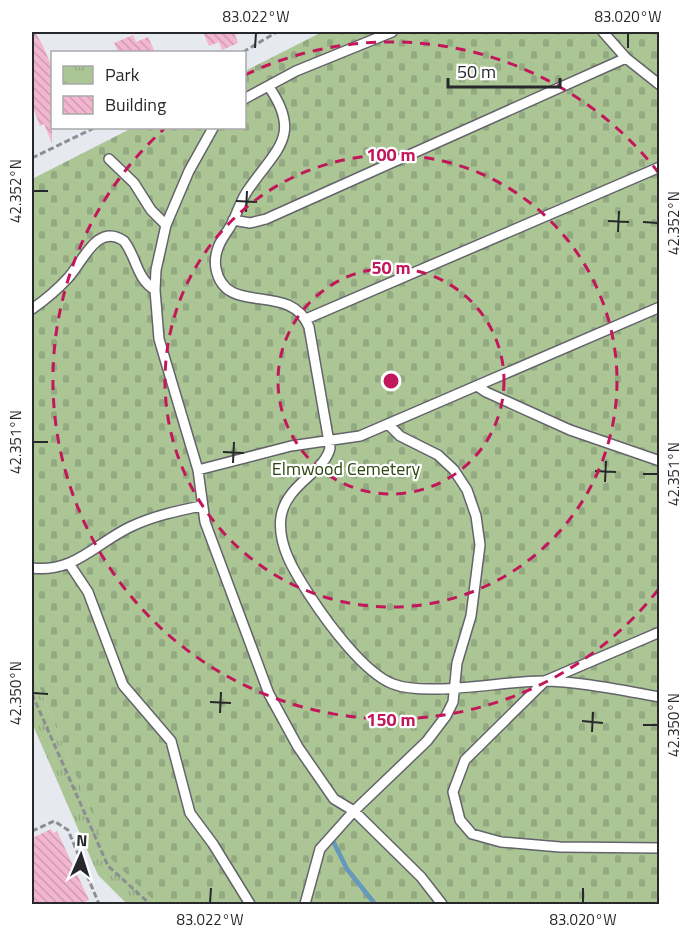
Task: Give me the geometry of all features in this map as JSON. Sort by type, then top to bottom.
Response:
[{"type":"lane","points":[[246,98],[296,71],[392,32]]},
{"type":"lane","points":[[603,32],[626,58],[660,85]]},
{"type":"lane","points":[[233,220],[249,224],[266,219],[626,58]]},
{"type":"lane","points":[[269,87],[284,116],[283,138],[269,165],[246,192],[215,257],[223,284],[242,296],[286,303],[296,308],[306,319],[330,448],[327,458],[294,489],[284,507],[282,538],[291,564],[330,625],[383,680],[405,688],[545,681],[660,697]]},
{"type":"lane","points":[[212,129],[189,171],[166,225],[156,270],[155,290],[159,339],[198,470],[201,506],[205,522],[269,694],[298,747],[334,799],[354,810],[421,877],[442,904]]},
{"type":"lane","points":[[109,159],[134,183],[152,210],[166,225]]},
{"type":"lane","points":[[306,319],[660,167]]},
{"type":"lane","points":[[32,309],[58,289],[93,244],[105,236],[124,241],[138,274],[145,284],[155,290]]},
{"type":"lane","points":[[198,470],[291,446],[360,436],[660,307]]},
{"type":"lane","points":[[477,386],[570,430],[660,461]]},
{"type":"lane","points":[[305,904],[321,849],[354,810],[427,741],[447,716],[456,687],[457,663],[471,616],[480,558],[476,516],[467,490],[446,462],[428,449],[396,433],[389,425]]},
{"type":"lane","points":[[32,568],[45,570],[70,565],[104,540],[134,525],[178,510],[201,506]]},
{"type":"lane","points":[[70,565],[88,592],[123,685],[171,741],[190,813],[213,844],[250,904]]},
{"type":"lane","points":[[660,632],[545,681],[465,760],[453,792],[460,820],[472,834],[501,842],[560,847],[660,848]]},
{"type":"path","points":[[245,51],[277,32]]},
{"type":"path","points":[[32,158],[92,129]]},
{"type":"path","points":[[32,693],[108,866],[150,904]]},
{"type":"path","points":[[32,831],[54,821],[68,830],[99,904]]},
{"type":"green space","name":"Elmwood Cemetery","points":[[322,32],[659,32],[659,904],[157,904],[111,860],[32,670],[32,179],[130,129],[246,129],[246,70]]},
{"type":"green space","points":[[32,670],[111,859],[157,904],[127,904],[98,875],[32,723]]},
{"type":"building","points":[[32,32],[35,32],[51,65],[52,143],[44,124],[40,126],[32,105]]},
{"type":"building","points":[[203,32],[243,32],[235,35],[238,43],[222,50],[219,42],[209,46]]},
{"type":"building","points":[[133,35],[136,42],[148,37],[155,51],[118,51],[114,43]]},
{"type":"building","points":[[51,829],[53,833],[57,831],[89,900],[80,904],[35,904],[32,897],[32,838]]},
{"type":"waterway","points":[[334,843],[347,869],[375,904]]}]
